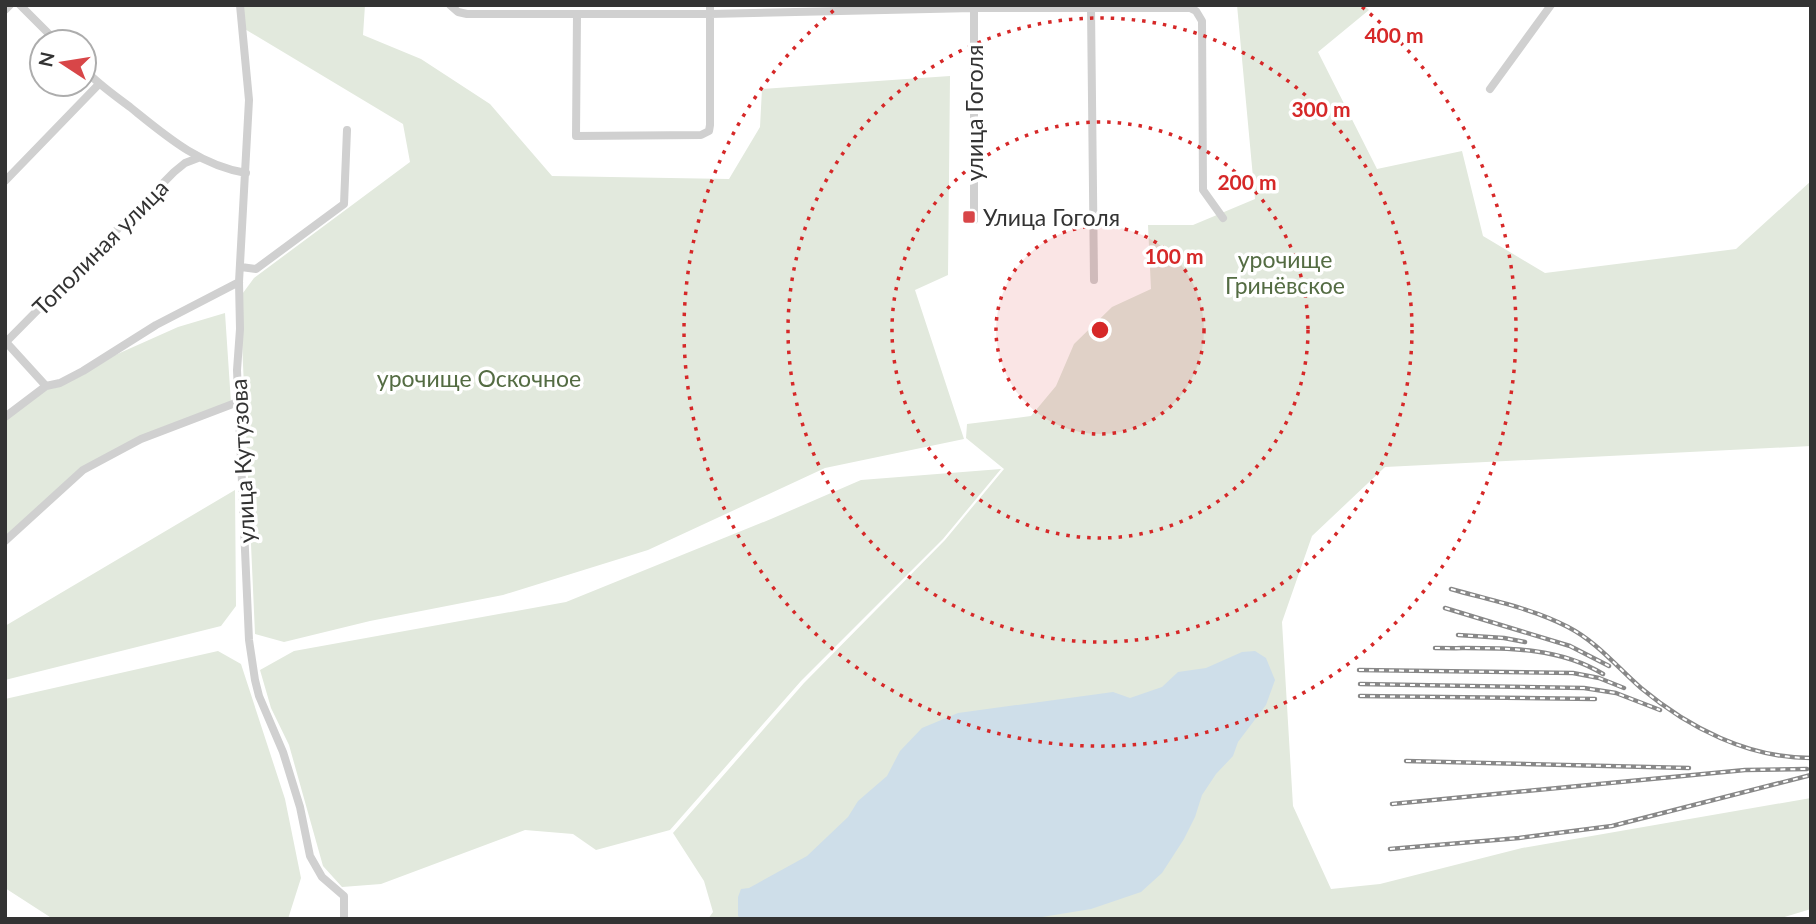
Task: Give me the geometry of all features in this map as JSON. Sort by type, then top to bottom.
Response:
[{"type":"street","points":[[5,10],[10,5]]},
{"type":"street","points":[[20,5],[43,28]]},
{"type":"street","name":"улица Кутузова","points":[[240,5],[249,100],[239,282],[238,402],[249,640],[259,696],[283,752],[300,807],[310,856],[321,877],[344,896],[344,919]]},
{"type":"street","points":[[1490,89],[1550,5]]},
{"type":"street","points":[[451,7],[467,14],[974,7],[1184,8],[1196,11],[1202,21],[1203,190],[1223,218]]},
{"type":"street","name":"улица Гоголя","points":[[974,7],[974,220]]},
{"type":"street","points":[[1091,8],[1094,280]]},
{"type":"street","points":[[577,14],[576,136],[701,135],[709,131],[710,9]]},
{"type":"street","points":[[5,181],[99,84],[168,139],[198,158],[246,173]]},
{"type":"street","points":[[241,267],[256,269],[344,204],[347,130]]},
{"type":"street","name":"Тополиная улица","points":[[6,342],[174,172],[185,163],[198,158]]},
{"type":"street","points":[[5,417],[46,386],[60,383],[83,371],[156,325],[239,282]]},
{"type":"street","points":[[6,342],[46,386]]},
{"type":"street","points":[[5,541],[83,470],[141,439],[238,402]]},
{"type":"green space","name":"урочище Оскочное","points":[[241,5],[365,5],[363,35],[421,59],[490,104],[552,176],[729,179],[760,127],[762,89],[950,76],[948,275],[915,290],[964,439],[825,468],[648,550],[503,595],[370,621],[284,642],[255,634],[240,297],[254,278],[410,162],[403,124],[243,28]]},
{"type":"green space","name":"урочище Гринёвское","points":[[1237,5],[1364,5],[1369,10],[1318,52],[1377,169],[1462,151],[1483,236],[1545,273],[1736,249],[1811,181],[1811,446],[1385,467],[1312,536],[1282,622],[1293,806],[1331,889],[1380,884],[1522,848],[1811,798],[1811,909],[1778,919],[708,919],[713,912],[704,881],[673,833],[804,683],[945,540],[1004,469],[966,438],[967,424],[1031,416],[1056,386],[1074,344],[1112,307],[1151,289],[1148,225],[1193,225],[1255,199]]},
{"type":"green space","points":[[225,313],[231,403],[82,468],[5,538],[5,417],[57,381],[178,327]]},
{"type":"green space","points":[[1001,469],[943,539],[801,681],[670,830],[596,850],[573,834],[525,830],[381,884],[342,887],[323,866],[289,745],[271,708],[260,670],[294,651],[566,602],[861,480]]},
{"type":"green space","points":[[235,490],[236,606],[221,626],[5,680],[5,626]]},
{"type":"green space","points":[[218,651],[241,664],[285,799],[301,878],[288,919],[53,919],[5,888],[5,699]]},
{"type":"shaded area","points":[[1255,651],[1266,658],[1275,680],[1266,705],[1238,742],[1233,756],[1216,774],[1202,795],[1184,839],[1162,873],[1141,892],[1091,909],[1030,919],[741,919],[738,916],[741,889],[749,888],[807,856],[848,817],[858,801],[887,776],[900,751],[922,728],[958,713],[1113,692],[1130,698],[1162,687],[1178,672],[1206,668],[1242,652]]},
{"type":"railway","points":[[1451,589],[1525,610],[1568,627],[1598,647],[1641,688],[1679,716],[1720,738],[1765,753],[1811,758]]},
{"type":"railway","points":[[1445,608],[1570,646],[1609,666]]},
{"type":"railway","points":[[1458,635],[1525,642]]},
{"type":"railway","points":[[1435,648],[1500,648],[1542,652],[1583,664],[1603,674]]},
{"type":"railway","points":[[1359,670],[1573,673],[1599,678],[1624,688]]},
{"type":"railway","points":[[1360,684],[1584,688],[1616,693],[1660,710]]},
{"type":"railway","points":[[1360,696],[1595,699]]},
{"type":"railway","points":[[1406,761],[1689,768]]},
{"type":"railway","points":[[1392,804],[1745,770],[1807,769]]},
{"type":"railway","points":[[1390,849],[1519,838],[1612,826],[1811,775]]},
{"type":"place","name":"Улица Гоголя","points":[[969,217]]}]
